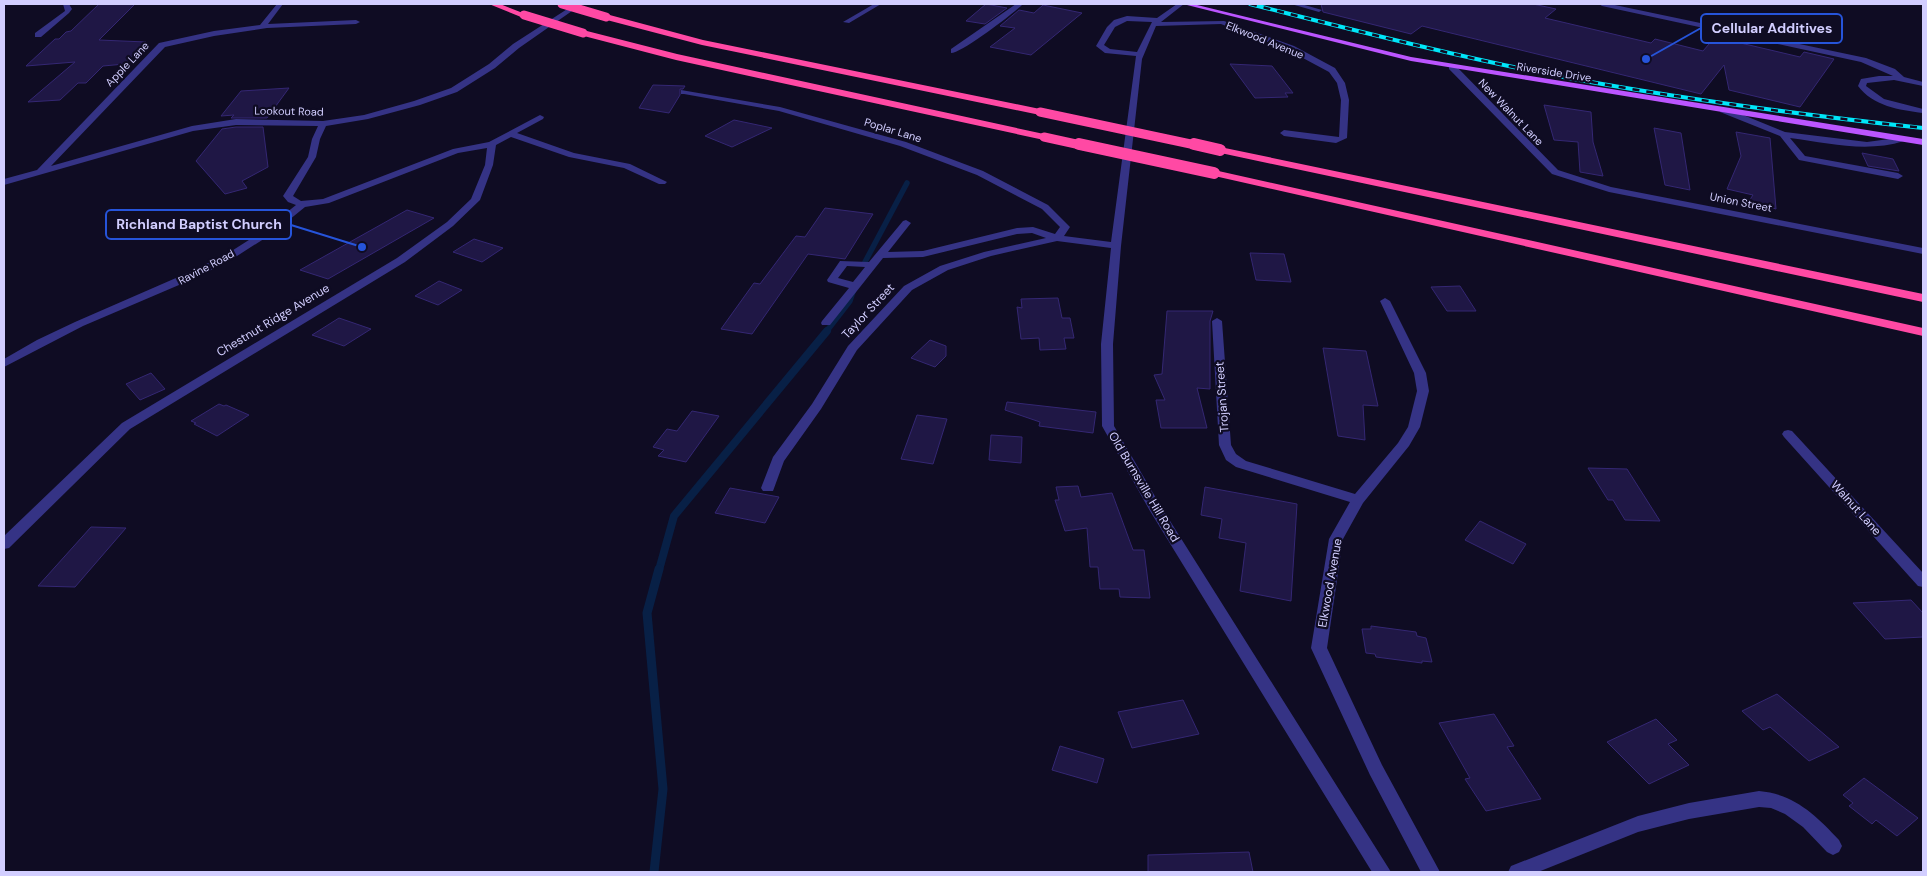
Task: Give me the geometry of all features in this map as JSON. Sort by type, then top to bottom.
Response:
[{"type":"highway","points":[[493,4],[583,33],[676,57],[1214,173],[1923,332]]},
{"type":"highway","points":[[562,4],[702,42],[1923,298]]},
{"type":"main road","name":"Riverside Drive","points":[[1186,4],[1369,50],[1452,67],[1923,142]]},
{"type":"street","points":[[38,35],[67,12],[66,4]]},
{"type":"street","points":[[262,27],[280,4]]},
{"type":"street","name":"Lookout Road","points":[[4,182],[137,144],[210,126],[236,122],[323,124],[374,115],[417,103],[454,90],[492,66],[516,46],[579,4]]},
{"type":"street","points":[[847,22],[878,4]]},
{"type":"street","points":[[954,51],[1020,4]]},
{"type":"street","points":[[1140,54],[1108,51],[1100,46],[1113,23],[1130,18],[1156,22],[1181,4]]},
{"type":"street","points":[[1294,4],[1319,10]]},
{"type":"street","points":[[1602,4],[1863,60],[1892,71],[1902,79]]},
{"type":"street","name":"Apple Lane","points":[[39,173],[162,44],[262,27],[302,23],[356,22]]},
{"type":"street","name":"Old Burnsville Hill Road","points":[[1156,22],[1138,59],[1116,246],[1107,344],[1108,426],[1155,508],[1382,872]]},
{"type":"street","name":"Elkwood Avenue","points":[[1156,22],[1222,22],[1291,48],[1332,70],[1341,82],[1345,100],[1343,138],[1336,140],[1284,133]]},
{"type":"street","name":"New Walnut Lane","points":[[1452,67],[1555,172]]},
{"type":"street","points":[[1922,83],[1902,79],[1873,78],[1864,81],[1862,86],[1866,92],[1882,101],[1923,111]]},
{"type":"street","name":"Poplar Lane","points":[[684,92],[780,109],[903,144],[980,173],[1045,207],[1066,227],[1057,238]]},
{"type":"street","points":[[1723,110],[1783,134],[1867,145],[1885,144],[1902,138]]},
{"type":"street","points":[[492,144],[540,117]]},
{"type":"street","points":[[303,204],[292,201],[288,196],[312,157],[316,139],[323,124]]},
{"type":"street","points":[[511,134],[572,155],[627,166],[662,182]]},
{"type":"street","points":[[1783,134],[1802,158],[1898,176]]},
{"type":"street","name":"Ravine Road","points":[[4,364],[44,339],[66,328],[157,292],[196,274],[264,234],[303,204],[334,198],[456,151],[492,144]]},
{"type":"street","name":"Chestnut Ridge Avenue","points":[[4,544],[126,426],[401,260],[450,224],[475,200],[489,165],[492,144]]},
{"type":"street","name":"Union Street","points":[[1555,172],[1609,190],[1923,251]]},
{"type":"street","points":[[826,323],[906,223]]},
{"type":"street","points":[[880,255],[923,254],[1016,231],[1033,230],[1057,238]]},
{"type":"street","name":"Taylor Street","points":[[768,488],[778,460],[817,406],[852,348],[908,288],[944,268],[988,254],[1057,238],[1116,246]]},
{"type":"street","points":[[855,286],[832,280],[844,263],[873,265]]},
{"type":"street","name":"Elkwood Avenue","points":[[1386,301],[1420,373],[1423,391],[1414,426],[1403,446],[1358,500],[1336,539],[1319,648],[1376,770],[1431,872]]},
{"type":"street","name":"Trojan Street","points":[[1217,321],[1225,445],[1231,457],[1241,464],[1358,500]]},
{"type":"street","name":"Walnut Lane","points":[[1788,434],[1923,582]]},
{"type":"street","points":[[1517,872],[1638,824],[1689,811],[1759,799],[1770,799],[1793,808],[1806,818],[1833,846]]},
{"type":"building","points":[[99,4],[135,4],[99,40],[146,42],[125,64],[103,66],[86,83],[78,83],[60,100],[28,102],[75,62],[26,66],[55,39],[59,39],[66,32],[71,31]]},
{"type":"building","points":[[986,4],[1007,8],[985,24],[966,21]]},
{"type":"building","points":[[1321,4],[1533,4],[1556,9],[1545,18],[1651,43],[1655,39],[1703,51],[1715,37],[1800,57],[1804,52],[1834,59],[1800,107],[1729,90],[1724,65],[1701,94],[1422,26],[1411,34],[1323,12]]},
{"type":"building","points":[[1043,5],[1082,13],[1031,55],[990,47],[1015,28],[1000,26],[1019,10],[1034,13]]},
{"type":"building","points":[[1230,64],[1272,66],[1293,93],[1285,93],[1288,97],[1255,98]]},
{"type":"building","points":[[653,85],[685,86],[683,89],[680,89],[680,95],[669,113],[639,108]]},
{"type":"building","points":[[289,88],[267,118],[231,118],[234,115],[221,116],[241,91]]},
{"type":"building","points":[[1544,105],[1591,112],[1593,142],[1603,176],[1580,172],[1578,142],[1554,140]]},
{"type":"building","points":[[734,120],[772,128],[732,147],[705,136]]},
{"type":"building","points":[[263,127],[268,167],[242,181],[247,188],[225,194],[196,161],[222,129]]},
{"type":"building","points":[[1654,128],[1681,133],[1690,190],[1665,185]]},
{"type":"building","points":[[1736,132],[1770,138],[1776,209],[1749,201],[1753,195],[1727,189],[1741,156]]},
{"type":"building","points":[[1862,153],[1893,159],[1899,171],[1868,166]]},
{"type":"building","points":[[825,208],[873,214],[845,259],[808,254],[752,334],[721,329],[754,283],[760,284],[796,236],[805,237]]},
{"type":"building","points":[[407,210],[434,218],[328,279],[300,270]]},
{"type":"building","points":[[474,239],[503,248],[482,262],[453,252]]},
{"type":"building","points":[[1250,253],[1284,254],[1291,282],[1256,280]]},
{"type":"building","points":[[439,281],[462,290],[438,305],[415,296]]},
{"type":"building","points":[[1460,286],[1476,311],[1447,311],[1431,287]]},
{"type":"building","points":[[1058,298],[1062,318],[1070,318],[1074,338],[1064,338],[1066,349],[1040,350],[1039,338],[1021,339],[1017,307],[1022,308],[1021,299]]},
{"type":"building","points":[[1167,311],[1213,311],[1210,321],[1210,389],[1197,388],[1207,428],[1161,428],[1156,400],[1165,400],[1154,375],[1162,374]]},
{"type":"building","points":[[339,318],[371,329],[344,346],[312,335]]},
{"type":"building","points":[[930,340],[946,346],[946,356],[935,367],[911,358]]},
{"type":"building","points":[[1323,348],[1366,351],[1378,406],[1363,405],[1365,440],[1338,436]]},
{"type":"building","points":[[151,373],[165,389],[140,400],[126,384]]},
{"type":"building","points":[[1007,402],[1096,412],[1093,433],[1039,426],[1040,422],[1005,410]]},
{"type":"building","points":[[219,404],[249,415],[217,436],[191,421]]},
{"type":"building","points":[[692,411],[719,416],[686,462],[658,456],[664,450],[653,447],[667,429],[677,431]]},
{"type":"building","points":[[917,415],[947,419],[933,464],[901,459]]},
{"type":"building","points":[[991,435],[1022,437],[1021,463],[989,460]]},
{"type":"building","points":[[1588,468],[1627,469],[1660,521],[1625,520],[1613,500],[1608,500]]},
{"type":"building","points":[[1078,486],[1081,497],[1112,493],[1133,550],[1144,550],[1150,598],[1120,597],[1119,589],[1100,589],[1098,567],[1090,567],[1087,528],[1065,531],[1055,500],[1059,500],[1056,487]]},
{"type":"building","points":[[1205,487],[1297,504],[1291,601],[1240,591],[1246,543],[1219,538],[1222,519],[1201,515]]},
{"type":"building","points":[[730,488],[779,497],[765,523],[715,513]]},
{"type":"building","points":[[1480,521],[1526,544],[1513,564],[1465,540]]},
{"type":"building","points":[[91,527],[126,528],[75,587],[38,586]]},
{"type":"building","points":[[1911,600],[1923,613],[1923,637],[1885,639],[1853,603]]},
{"type":"building","points":[[1371,626],[1416,632],[1417,636],[1426,638],[1432,662],[1422,661],[1422,663],[1376,657],[1375,654],[1366,653],[1362,629],[1371,629]]},
{"type":"building","points":[[1777,694],[1839,747],[1809,761],[1770,727],[1763,730],[1742,711]]},
{"type":"building","points":[[1183,700],[1199,734],[1132,748],[1118,712]]},
{"type":"building","points":[[1494,714],[1514,746],[1507,747],[1541,799],[1486,811],[1465,779],[1470,778],[1439,723]]},
{"type":"building","points":[[1656,719],[1677,740],[1668,744],[1689,765],[1649,784],[1607,742]]},
{"type":"building","points":[[1060,746],[1104,759],[1097,783],[1052,770]]},
{"type":"building","points":[[1864,778],[1918,818],[1897,836],[1876,820],[1872,824],[1849,806],[1853,803],[1843,795]]},
{"type":"building","points":[[1249,852],[1253,872],[1148,872],[1148,855]]},
{"type":"waterway","points":[[865,262],[907,183]]},
{"type":"waterway","points":[[826,332],[850,301],[853,292]]},
{"type":"waterway","points":[[659,570],[674,516],[827,331]]},
{"type":"waterway","points":[[654,872],[663,789],[647,613],[659,569]]},
{"type":"railway","points":[[1250,4],[1445,52],[1563,77],[1743,106],[1923,128]]},
{"type":"place","name":"Cellular Additives","points":[[1646,59]]},
{"type":"place","name":"Richland Baptist Church","points":[[362,247]]}]
